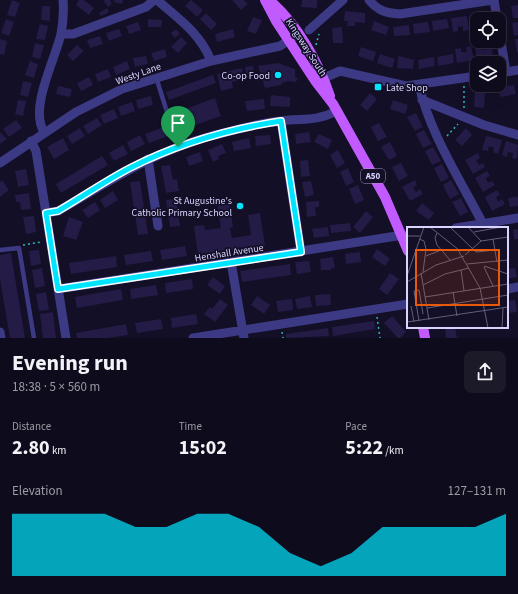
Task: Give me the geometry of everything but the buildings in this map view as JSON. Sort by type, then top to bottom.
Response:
[{"type":"main road","name":"Kingsway South","points":[[265,0],[289,40],[320,80]]},
{"type":"main road","name":"Kingsway South","points":[[269,0],[280,10],[298,34],[320,80],[385,197],[403,235],[407,248]]},
{"type":"main road","points":[[423,328],[425,338]]},
{"type":"street","points":[[44,132],[39,121],[40,105],[61,34],[64,13],[63,0]]},
{"type":"street","points":[[61,34],[73,34],[87,29],[146,7],[154,0]]},
{"type":"street","points":[[157,0],[199,37],[205,46],[211,61]]},
{"type":"street","points":[[311,28],[342,0]]},
{"type":"street","points":[[369,0],[376,8],[386,13],[400,14],[494,0],[496,12]]},
{"type":"street","name":"Westy Lane","points":[[0,163],[44,132],[76,112],[122,89],[211,61],[274,47],[298,34]]},
{"type":"street","points":[[506,72],[518,70]]},
{"type":"street","points":[[320,80],[337,72],[348,72],[396,85],[419,85],[470,77]]},
{"type":"street","points":[[419,85],[422,100],[432,126],[483,224]]},
{"type":"street","points":[[422,100],[484,124],[518,135]]},
{"type":"street","points":[[46,213],[58,211],[129,169],[148,159],[178,147],[254,125],[281,121],[317,119],[335,107]]},
{"type":"street","points":[[281,121],[301,252]]},
{"type":"street","points":[[31,141],[36,150],[66,338]]},
{"type":"street","points":[[148,159],[158,226]]},
{"type":"street","points":[[463,227],[518,218]]},
{"type":"street","name":"Henshall Avenue","points":[[58,289],[403,235]]},
{"type":"street","points":[[231,262],[243,334]]},
{"type":"street","points":[[508,289],[518,287]]},
{"type":"street","points":[[193,338],[243,334],[407,304]]},
{"type":"street","points":[[0,332],[1,338]]},
{"type":"lane","points":[[156,78],[178,147]]},
{"type":"lane","points":[[0,250],[19,248],[34,338]]},
{"type":"path","points":[[311,28],[317,30],[319,37],[317,45],[313,46]]},
{"type":"path","points":[[19,248],[21,245],[50,240]]},
{"type":"path","points":[[376,313],[380,338]]},
{"type":"place","name":"Co-op Food","points":[[278,75]]},
{"type":"place","name":"Late Shop","points":[[378,87]]},
{"type":"place","name":"St Augustine's Catholic Primary School","points":[[240,206]]},
{"type":"route","points":[[281,121],[301,252],[58,289],[46,213],[58,211],[129,169],[148,159],[178,147],[254,125],[281,121]]}]
